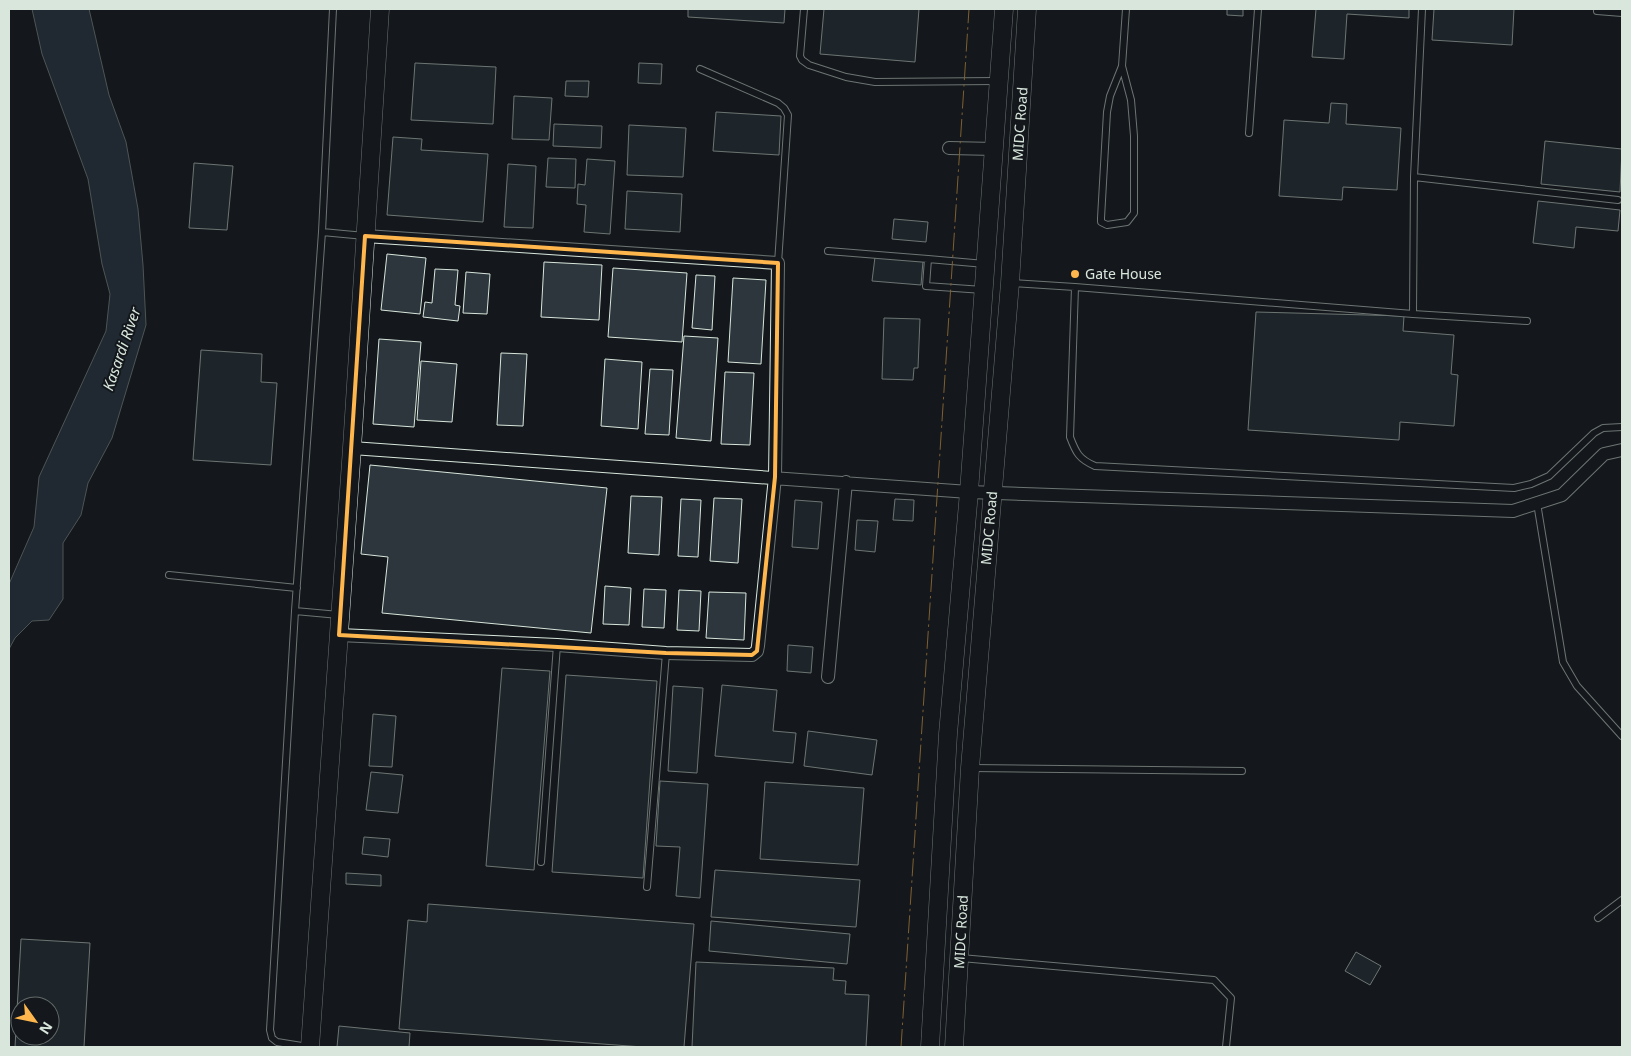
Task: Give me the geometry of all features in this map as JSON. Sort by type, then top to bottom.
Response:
[{"type":"main road","points":[[310,1047],[352,448],[380,9]]},
{"type":"main road","name":"MIDC Road","points":[[930,1047],[948,734],[969,492],[1004,9]]},
{"type":"main road","name":"MIDC Road","points":[[954,1047],[970,768],[1010,283],[1028,9]]},
{"type":"street","points":[[949,148],[995,149]]},
{"type":"street","points":[[339,635],[557,645],[666,653],[752,655],[757,651],[775,477],[778,263],[365,236]]},
{"type":"street","points":[[352,448],[969,492],[1513,511],[1562,495],[1604,454],[1622,450]]},
{"type":"street","points":[[828,677],[846,482]]},
{"type":"lane","points":[[310,1047],[277,1042],[272,1038],[270,1030],[295,611],[322,232],[333,9]]},
{"type":"lane","points":[[804,9],[800,56],[802,60],[810,65],[846,78],[875,82],[1000,81]]},
{"type":"lane","points":[[1122,66],[1131,100],[1134,136],[1134,213],[1127,222],[1107,225],[1102,222],[1101,218],[1107,112],[1110,96],[1122,66],[1126,9]]},
{"type":"lane","points":[[1249,134],[1258,9]]},
{"type":"lane","points":[[1413,314],[1414,177],[1422,9]]},
{"type":"lane","points":[[1597,11],[1622,12]]},
{"type":"lane","points":[[700,69],[778,103],[788,115],[778,263]]},
{"type":"lane","points":[[1414,177],[1618,200]]},
{"type":"lane","points":[[322,232],[365,236]]},
{"type":"lane","points":[[828,251],[986,264]]},
{"type":"lane","points":[[928,260],[926,286],[984,290]]},
{"type":"lane","points":[[1010,283],[1527,321]]},
{"type":"lane","points":[[1075,287],[1070,438],[1076,452],[1084,461],[1095,466],[1514,488],[1531,484],[1549,476],[1594,433],[1603,428],[1622,427]]},
{"type":"lane","points":[[1537,503],[1563,662],[1576,686],[1622,736]]},
{"type":"lane","points":[[169,575],[297,588]]},
{"type":"lane","points":[[295,611],[340,615]]},
{"type":"lane","points":[[542,862],[557,645]]},
{"type":"lane","points":[[647,887],[666,653]]},
{"type":"lane","points":[[970,768],[1242,771]]},
{"type":"lane","points":[[1598,918],[1622,900]]},
{"type":"lane","points":[[960,958],[1214,980],[1231,998],[1226,1047]]},
{"type":"highlighted area","points":[[365,236],[778,263],[775,477],[757,651],[752,655],[666,653],[339,635]]},
{"type":"water","name":"Kasardi River","points":[[32,9],[89,9],[109,95],[126,142],[138,209],[146,325],[112,438],[88,483],[81,515],[63,543],[63,599],[49,620],[32,621],[15,638],[9,649],[9,584],[34,527],[39,477],[106,331],[110,294],[102,264],[88,179],[42,54]]},
{"type":"building","points":[[688,9],[785,9],[784,23],[688,17]]},
{"type":"building","points":[[824,9],[919,9],[915,62],[820,54]]},
{"type":"building","points":[[1227,9],[1243,9],[1243,16],[1227,15]]},
{"type":"building","points":[[1316,9],[1409,9],[1409,18],[1347,14],[1344,59],[1312,57]]},
{"type":"building","points":[[1434,9],[1514,9],[1512,45],[1432,40]]},
{"type":"building","points":[[415,63],[496,67],[493,124],[411,120]]},
{"type":"building","points":[[639,63],[662,64],[661,84],[638,83]]},
{"type":"building","points":[[566,81],[589,81],[588,97],[565,96]]},
{"type":"building","points":[[514,96],[552,98],[549,140],[512,139]]},
{"type":"building","points":[[1331,103],[1347,104],[1346,124],[1401,128],[1397,190],[1343,187],[1342,200],[1279,196],[1284,120],[1329,123]]},
{"type":"building","points":[[716,112],[781,116],[779,155],[713,151]]},
{"type":"building","points":[[554,124],[602,126],[601,148],[553,146]]},
{"type":"building","points":[[629,125],[686,128],[683,177],[627,175]]},
{"type":"building","points":[[393,137],[422,139],[421,150],[488,154],[483,222],[387,215]]},
{"type":"building","points":[[1545,141],[1622,149],[1620,192],[1541,184]]},
{"type":"building","points":[[548,158],[576,159],[575,188],[546,187]]},
{"type":"building","points":[[587,159],[615,161],[610,234],[584,232],[586,205],[577,204],[578,184],[585,185]]},
{"type":"building","points":[[194,163],[233,166],[227,230],[189,228]]},
{"type":"building","points":[[508,164],[536,166],[533,228],[504,227]]},
{"type":"building","points":[[627,191],[682,194],[680,232],[625,229]]},
{"type":"building","points":[[1538,201],[1620,210],[1618,231],[1576,227],[1574,248],[1533,243]]},
{"type":"building","points":[[894,219],[928,222],[926,242],[892,239]]},
{"type":"building","points":[[387,254],[426,258],[420,314],[381,310]]},
{"type":"building","points":[[875,257],[923,261],[921,285],[872,281]]},
{"type":"building","points":[[544,262],[602,265],[599,320],[541,317]]},
{"type":"building","points":[[613,268],[687,273],[682,342],[608,337]]},
{"type":"building","points":[[435,269],[458,270],[455,305],[460,306],[458,321],[423,317],[425,302],[432,303]]},
{"type":"building","name":"Gate House","points":[[1073,270],[1078,270],[1078,278],[1072,278]]},
{"type":"building","points":[[466,272],[490,274],[487,314],[463,313]]},
{"type":"building","points":[[696,275],[715,276],[712,330],[692,328]]},
{"type":"building","points":[[733,278],[766,280],[761,364],[728,362]]},
{"type":"building","points":[[1256,312],[1404,316],[1403,331],[1454,335],[1451,374],[1458,375],[1454,426],[1400,422],[1399,440],[1248,430]]},
{"type":"building","points":[[884,318],[920,319],[918,368],[914,368],[913,380],[882,379]]},
{"type":"building","points":[[684,336],[718,338],[711,441],[676,438]]},
{"type":"building","points":[[379,339],[421,342],[414,427],[373,424]]},
{"type":"building","points":[[201,350],[262,354],[261,382],[277,383],[271,465],[193,460]]},
{"type":"building","points":[[501,353],[527,354],[523,426],[497,425]]},
{"type":"building","points":[[605,359],[642,362],[638,429],[601,426]]},
{"type":"building","points":[[421,361],[457,364],[452,422],[417,420]]},
{"type":"building","points":[[650,369],[673,370],[669,435],[645,434]]},
{"type":"building","points":[[725,372],[754,373],[750,445],[721,444]]},
{"type":"building","points":[[370,465],[607,488],[591,633],[382,613],[388,557],[361,554]]},
{"type":"building","points":[[631,496],[662,497],[659,555],[628,553]]},
{"type":"building","points":[[714,498],[742,499],[738,563],[710,561]]},
{"type":"building","points":[[681,499],[701,500],[698,557],[678,556]]},
{"type":"building","points":[[895,499],[914,500],[913,521],[893,520]]},
{"type":"building","points":[[795,500],[822,502],[818,549],[792,547]]},
{"type":"building","points":[[857,520],[878,521],[875,552],[855,550]]},
{"type":"building","points":[[605,586],[631,588],[629,625],[603,624]]},
{"type":"building","points":[[644,589],[666,590],[664,628],[642,627]]},
{"type":"building","points":[[679,590],[701,591],[699,631],[677,630]]},
{"type":"building","points":[[709,592],[746,593],[744,640],[706,638]]},
{"type":"building","points":[[788,645],[813,647],[811,673],[787,671]]},
{"type":"building","points":[[502,668],[550,671],[534,870],[486,866]]},
{"type":"building","points":[[566,675],[657,681],[643,878],[552,872]]},
{"type":"building","points":[[722,685],[777,690],[773,731],[796,733],[793,763],[715,756]]},
{"type":"building","points":[[673,686],[703,688],[697,773],[668,771]]},
{"type":"building","points":[[373,714],[396,716],[392,767],[369,766]]},
{"type":"building","points":[[808,731],[877,740],[872,775],[804,766]]},
{"type":"building","points":[[371,772],[403,775],[398,813],[366,810]]},
{"type":"building","points":[[660,781],[708,784],[700,898],[676,896],[680,847],[656,846]]},
{"type":"building","points":[[765,782],[864,788],[858,865],[760,859]]},
{"type":"building","points":[[364,837],[390,839],[388,857],[362,854]]},
{"type":"building","points":[[715,870],[860,880],[856,927],[711,917]]},
{"type":"building","points":[[346,873],[381,875],[381,886],[346,884]]},
{"type":"building","points":[[428,904],[694,924],[684,1047],[643,1047],[399,1029],[408,920],[427,922]]},
{"type":"building","points":[[711,921],[850,934],[847,964],[709,951]]},
{"type":"building","points":[[21,939],[90,943],[84,1047],[15,1047],[60,1046],[60,996],[18,996]]},
{"type":"building","points":[[1356,952],[1381,966],[1370,985],[1345,971]]},
{"type":"building","points":[[696,962],[834,968],[833,980],[846,981],[845,994],[869,995],[866,1047],[692,1047]]},
{"type":"building","points":[[339,1026],[410,1033],[409,1047],[337,1047]]},
{"type":"power","points":[[901,1047],[969,9]]},
{"type":"place","name":"Gate House","points":[[1075,274]]}]
